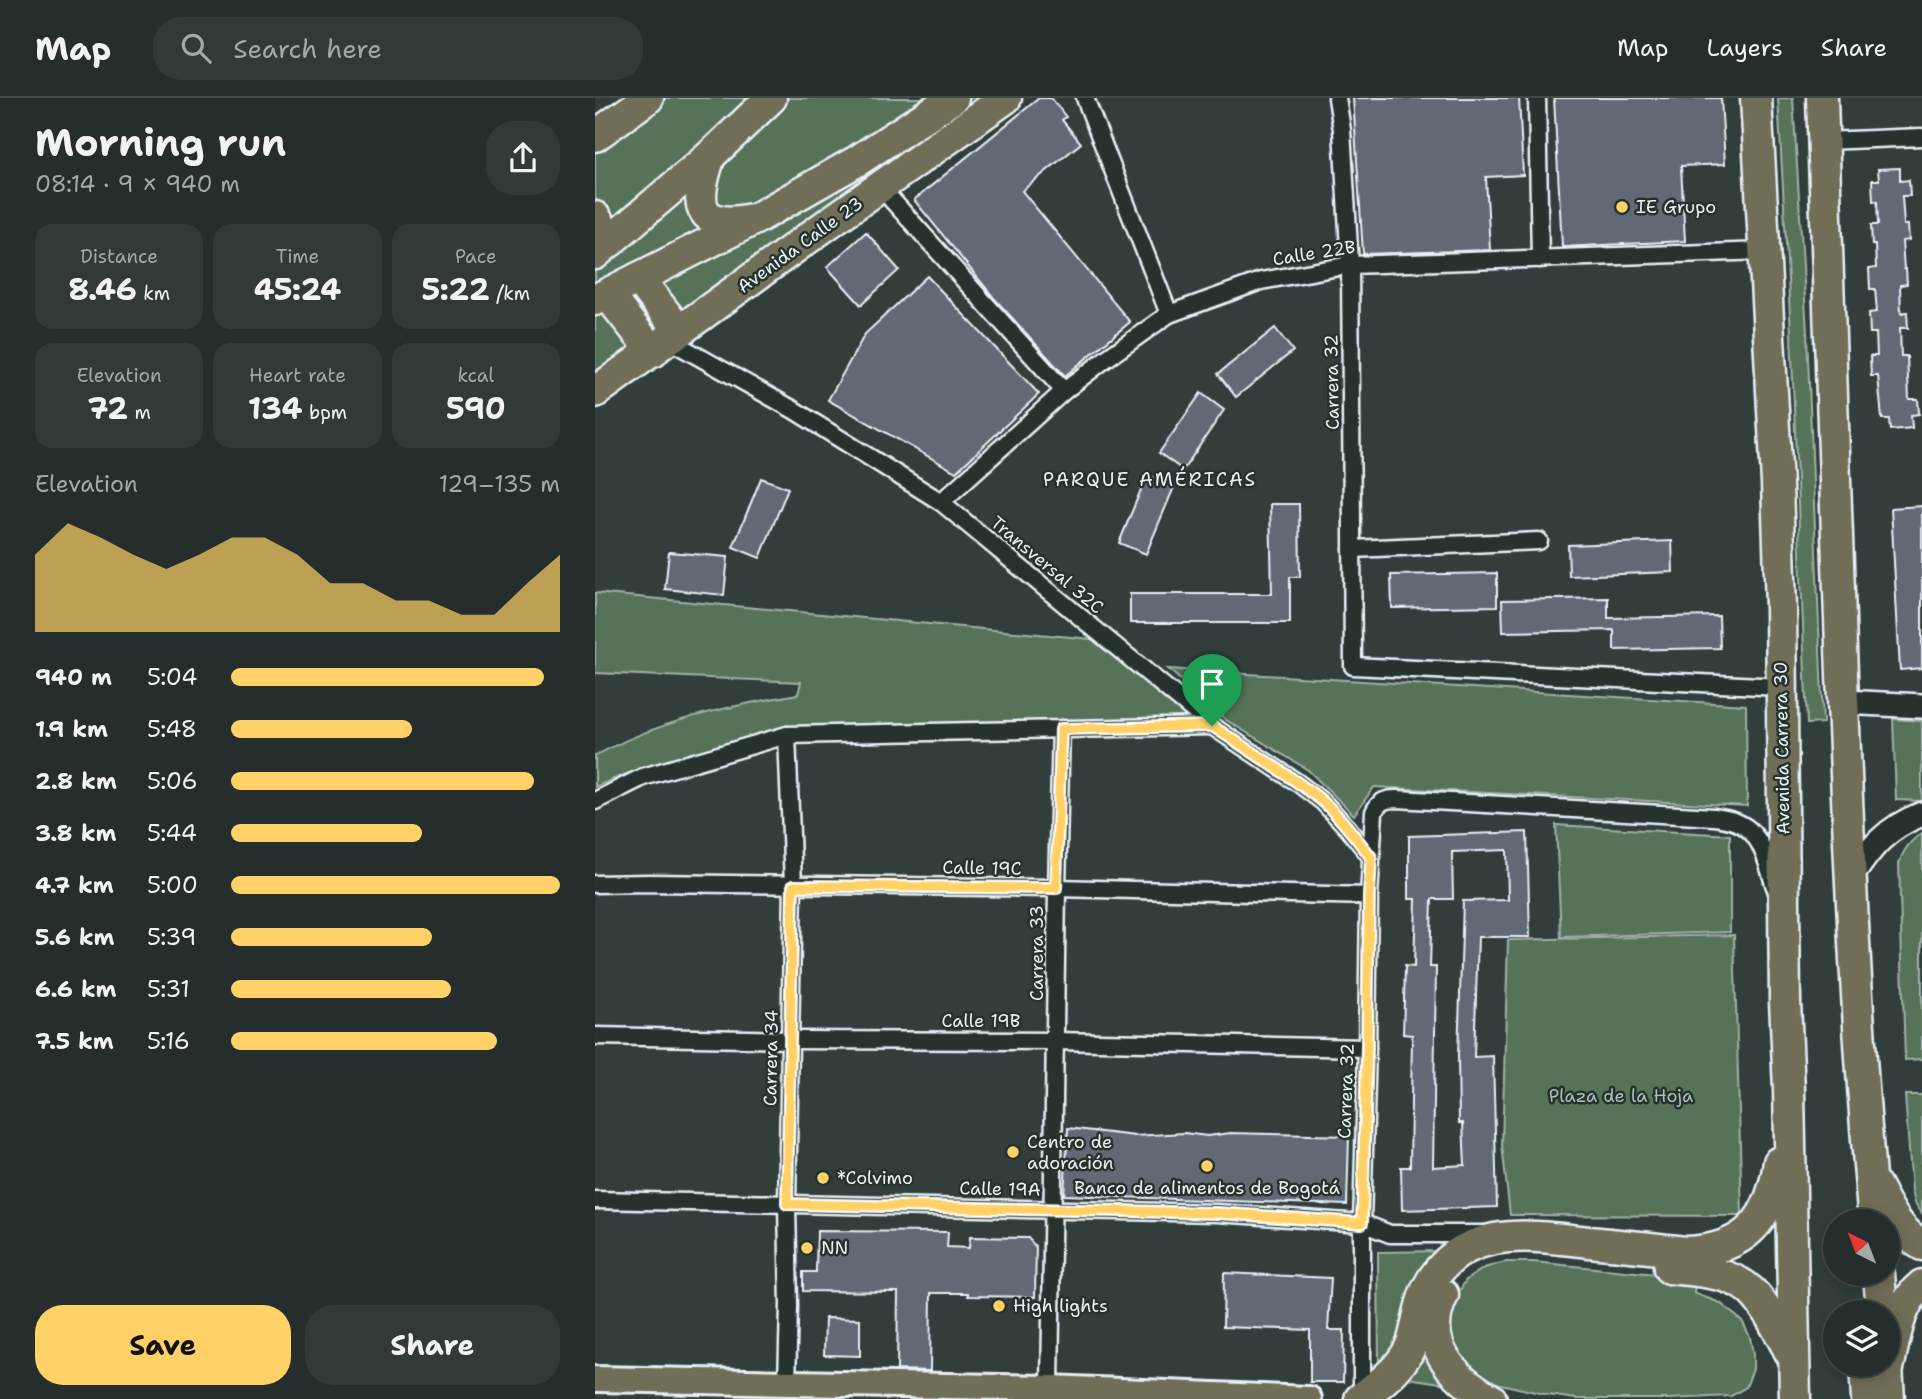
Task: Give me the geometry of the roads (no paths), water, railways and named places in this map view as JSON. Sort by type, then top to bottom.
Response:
[{"type":"highway","points":[[595,136],[648,98]]},
{"type":"highway","points":[[595,217],[603,248],[710,156],[771,98]]},
{"type":"highway","name":"Avenida Calle 23","points":[[601,297],[757,218],[857,161],[953,98]]},
{"type":"highway","name":"Avenida Calle 23","points":[[595,392],[1006,98]]},
{"type":"highway","name":"Avenida Carrera 30","points":[[1756,98],[1777,483],[1783,910],[1795,1399]]},
{"type":"highway","points":[[1822,98],[1850,879],[1873,1209]]},
{"type":"highway","points":[[710,156],[700,191],[704,211],[727,223],[757,218]]},
{"type":"highway","points":[[638,278],[667,341]]},
{"type":"highway","points":[[601,297],[667,341]]},
{"type":"highway","points":[[1361,1393],[1383,1380],[1405,1356],[1412,1344],[1423,1296],[1432,1279],[1444,1265],[1478,1242],[1527,1235],[1685,1252],[1704,1251],[1737,1240],[1756,1225],[1770,1201],[1776,1181],[1789,1090]]},
{"type":"highway","points":[[1859,1209],[1864,1109]]},
{"type":"highway","points":[[1870,1173],[1892,1216],[1908,1235],[1922,1245]]},
{"type":"highway","points":[[1491,1399],[1456,1375],[1445,1362],[1438,1343],[1436,1322],[1439,1305],[1447,1288],[1459,1274],[1479,1261],[1507,1253],[1710,1272],[1730,1277],[1757,1295],[1793,1358]]},
{"type":"highway","points":[[1900,1317],[1910,1298],[1922,1285]]},
{"type":"highway","points":[[1867,1399],[1876,1377]]},
{"type":"highway","points":[[1883,1377],[1889,1399]]},
{"type":"main road","points":[[595,1379],[1050,1388],[1309,1399]]},
{"type":"street","points":[[1085,98],[1169,314]]},
{"type":"street","name":"Carrera 32","points":[[1337,98],[1342,130],[1350,265],[1353,666],[1781,687]]},
{"type":"street","points":[[1537,98],[1539,259]]},
{"type":"street","points":[[1824,141],[1922,137]]},
{"type":"street","points":[[891,199],[1064,391]]},
{"type":"street","name":"Calle 22B","points":[[940,502],[1064,391],[1169,314],[1261,281],[1350,265],[1765,251]]},
{"type":"street","name":"Transversal 32C","points":[[667,341],[794,410],[940,502],[1212,726],[1322,802],[1371,857]]},
{"type":"street","points":[[1352,549],[1539,541]]},
{"type":"street","points":[[1843,702],[1922,706]]},
{"type":"street","points":[[595,801],[643,777],[787,735],[1212,726]]},
{"type":"street","name":"Carrera 33","points":[[1050,1388],[1056,888],[1061,729]]},
{"type":"street","name":"Carrera 34","points":[[787,735],[793,886],[787,1204],[787,1383]]},
{"type":"street","name":"Carrera 32","points":[[1361,1393],[1369,896],[1374,811],[1383,800],[1714,817],[1735,821],[1749,828],[1759,842],[1783,910]]},
{"type":"street","points":[[1850,879],[1881,837],[1922,814]]},
{"type":"street","name":"Calle 19C","points":[[595,884],[1056,888],[1369,896]]},
{"type":"street","name":"Calle 19B","points":[[595,1036],[1056,1041],[1367,1048]]},
{"type":"street","name":"Calle 19A","points":[[595,1200],[1217,1213],[1362,1223],[1382,1232],[1401,1235],[1527,1235]]},
{"type":"place","name":"IE Grupo","points":[[1622,207]]},
{"type":"place","name":"Centro de adoración","points":[[1013,1152]]},
{"type":"place","name":"Banco de alimentos de Bogotá","points":[[1207,1166]]},
{"type":"place","name":"*Colvimo","points":[[823,1178]]},
{"type":"place","name":"NN","points":[[807,1248]]},
{"type":"place","name":"High lights","points":[[999,1306]]},
{"type":"district","name":"PARQUE AMÉRICAS","points":[[1150,479]]},
{"type":"park label","name":"Plaza de la Hoja","points":[[1621,1096]]}]
